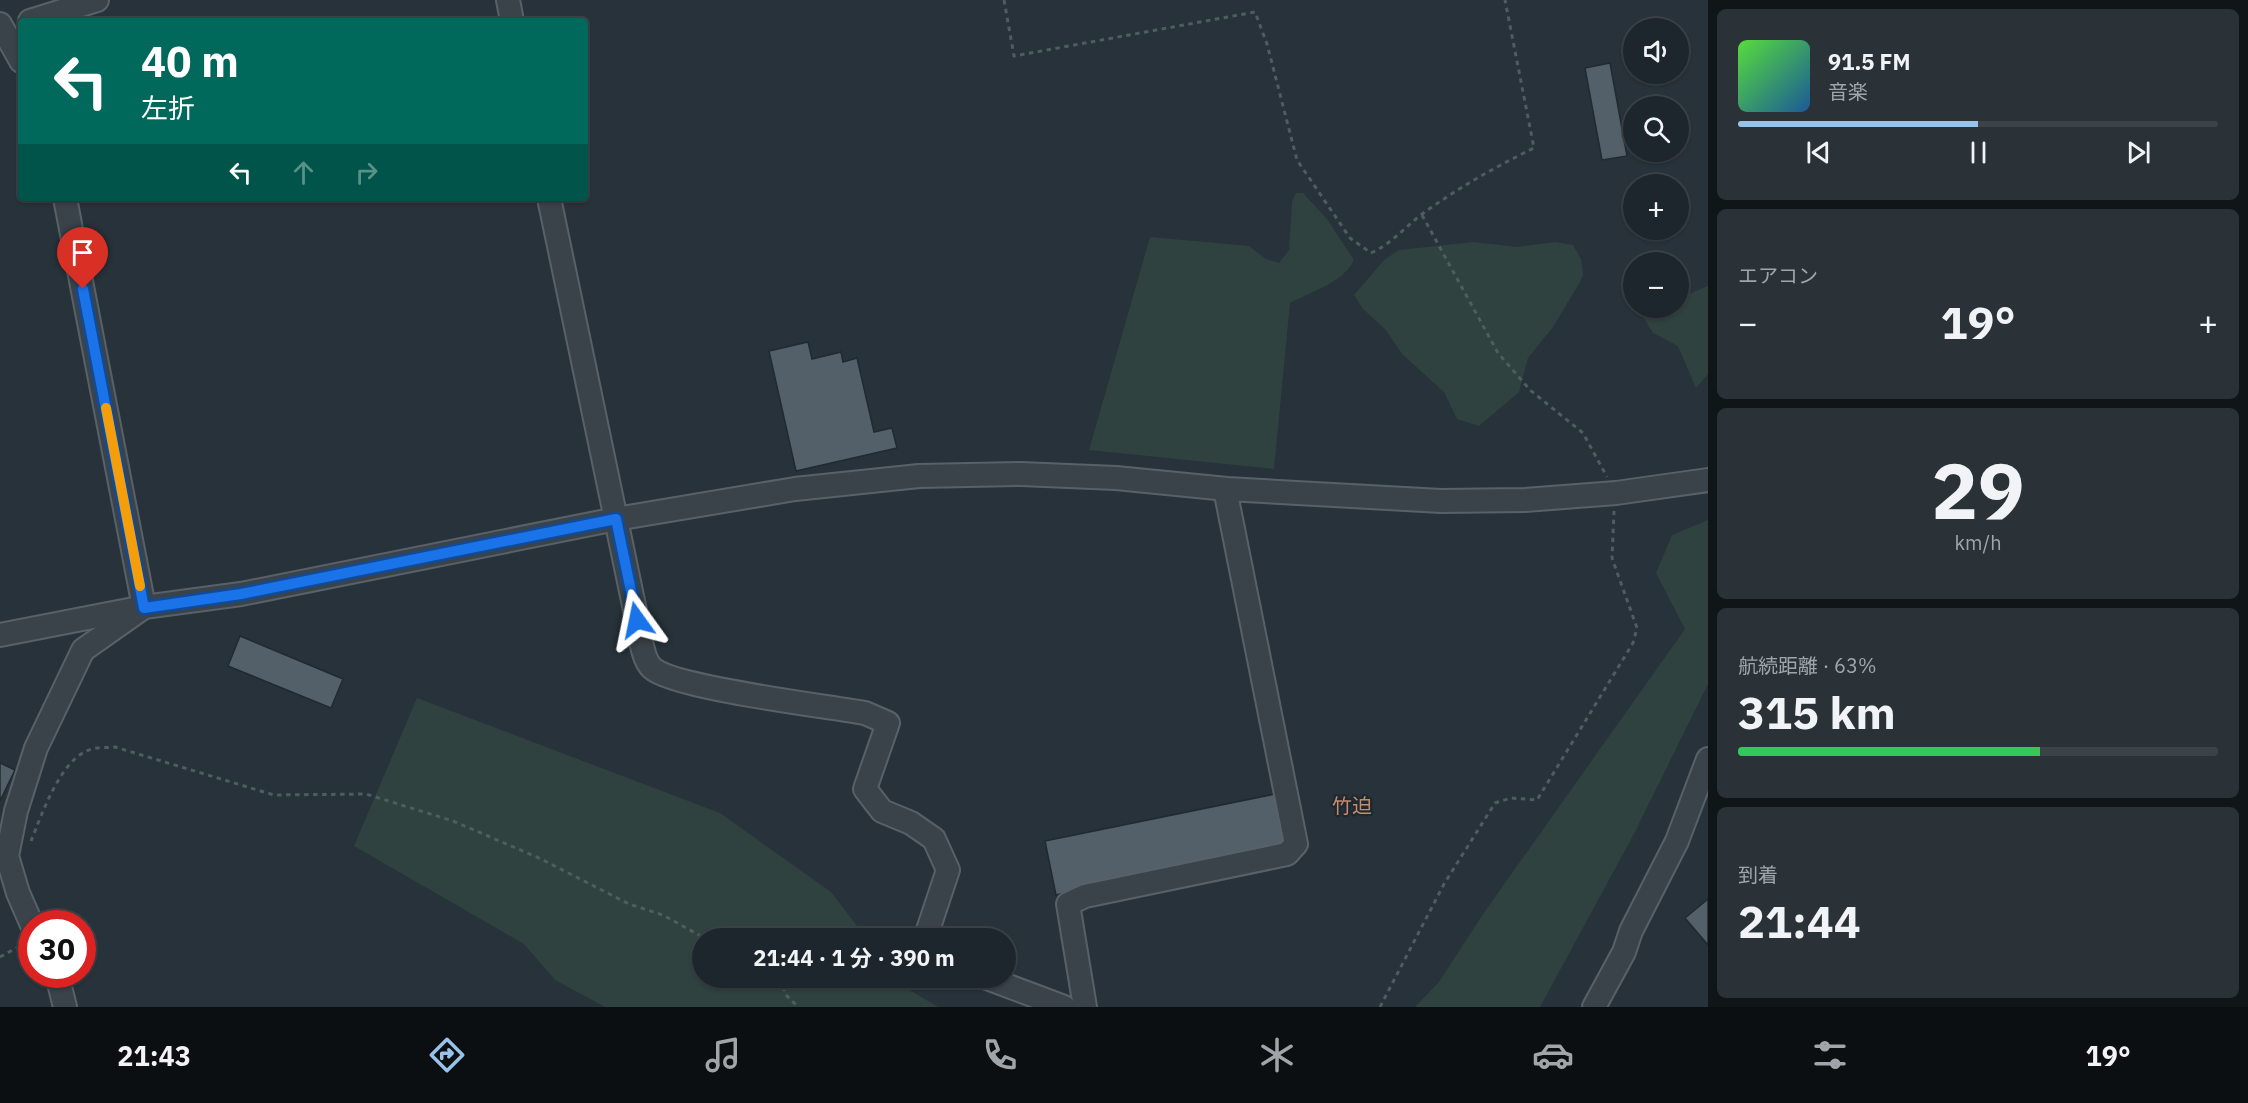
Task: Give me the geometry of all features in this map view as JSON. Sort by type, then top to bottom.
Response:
[{"type":"street","points":[[40,18],[97,0]]},
{"type":"street","points":[[507,0],[511,18]]},
{"type":"street","points":[[10,28],[18,52]]},
{"type":"street","points":[[66,201],[144,608]]},
{"type":"street","points":[[550,201],[649,665],[660,675],[689,684],[865,713],[888,723],[864,789],[882,811],[911,823],[934,839],[948,870],[929,928]]},
{"type":"street","points":[[0,634],[144,608],[241,594],[616,519],[795,489],[918,476],[1021,474],[1116,478],[1225,489],[1441,501],[1526,500],[1616,493],[1708,480]]},
{"type":"street","points":[[1085,1007],[1068,904],[1085,896],[1287,854],[1296,844],[1225,489]]},
{"type":"street","points":[[25,910],[7,856],[16,811],[36,748],[83,650],[144,608]]},
{"type":"street","points":[[1594,1007],[1624,952],[1631,931],[1677,841],[1708,759]]},
{"type":"street","points":[[60,988],[65,1007]]},
{"type":"street","points":[[1014,988],[1064,1007]]},
{"type":"path","points":[[1004,0],[1014,56],[1255,12],[1267,44],[1298,160],[1350,238],[1371,253],[1387,246],[1422,215],[1481,174],[1534,148],[1504,0]]},
{"type":"path","points":[[1380,1007],[1443,884],[1496,803],[1511,798],[1537,800],[1633,643],[1637,628],[1612,558],[1616,493],[1583,433],[1530,390],[1498,353],[1422,215]]},
{"type":"path","points":[[30,843],[49,797],[66,767],[90,749],[116,747],[274,795],[366,794],[453,821],[539,858],[629,904],[663,915],[692,931]]},
{"type":"path","points":[[0,957],[18,947]]},
{"type":"path","points":[[782,988],[784,993],[798,1007]]},
{"type":"green space","points":[[1296,193],[1303,193],[1327,219],[1354,260],[1335,281],[1290,303],[1274,469],[1089,450],[1150,237],[1249,246],[1266,259],[1279,263],[1289,250],[1292,202]]},
{"type":"green space","points":[[1474,242],[1517,247],[1555,242],[1573,245],[1581,259],[1583,275],[1553,327],[1528,358],[1519,392],[1479,426],[1457,419],[1444,392],[1402,354],[1386,330],[1363,309],[1354,295],[1384,260],[1399,250]]},
{"type":"green space","points":[[1708,286],[1708,374],[1696,388],[1678,346],[1653,333],[1644,318],[1689,318],[1689,294]]},
{"type":"green space","points":[[1708,520],[1708,684],[1635,832],[1540,1007],[1415,1007],[1439,982],[1483,914],[1685,629],[1656,573],[1672,535]]},
{"type":"green space","points":[[417,698],[720,813],[831,892],[859,928],[692,928],[692,988],[906,988],[938,1007],[605,1007],[555,980],[524,944],[354,846]]},
{"type":"building","points":[[1610,63],[1623,134],[1623,157],[1602,160],[1585,68]]},
{"type":"building","points":[[808,342],[812,359],[841,352],[843,362],[857,358],[874,432],[892,428],[897,448],[796,471],[769,351]]},
{"type":"building","points":[[240,636],[343,679],[331,708],[228,666]]},
{"type":"building","points":[[0,763],[15,770],[0,801]]},
{"type":"building","points":[[1275,794],[1286,847],[1056,895],[1045,841]]},
{"type":"building","points":[[1708,899],[1708,945],[1685,918]]},
{"type":"slow traffic","points":[[106,408],[140,586]]},
{"type":"district","name":"竹迫","points":[[1352,805]]},
{"type":"route","points":[[83,289],[144,608],[241,594],[616,519],[637,620]]}]
